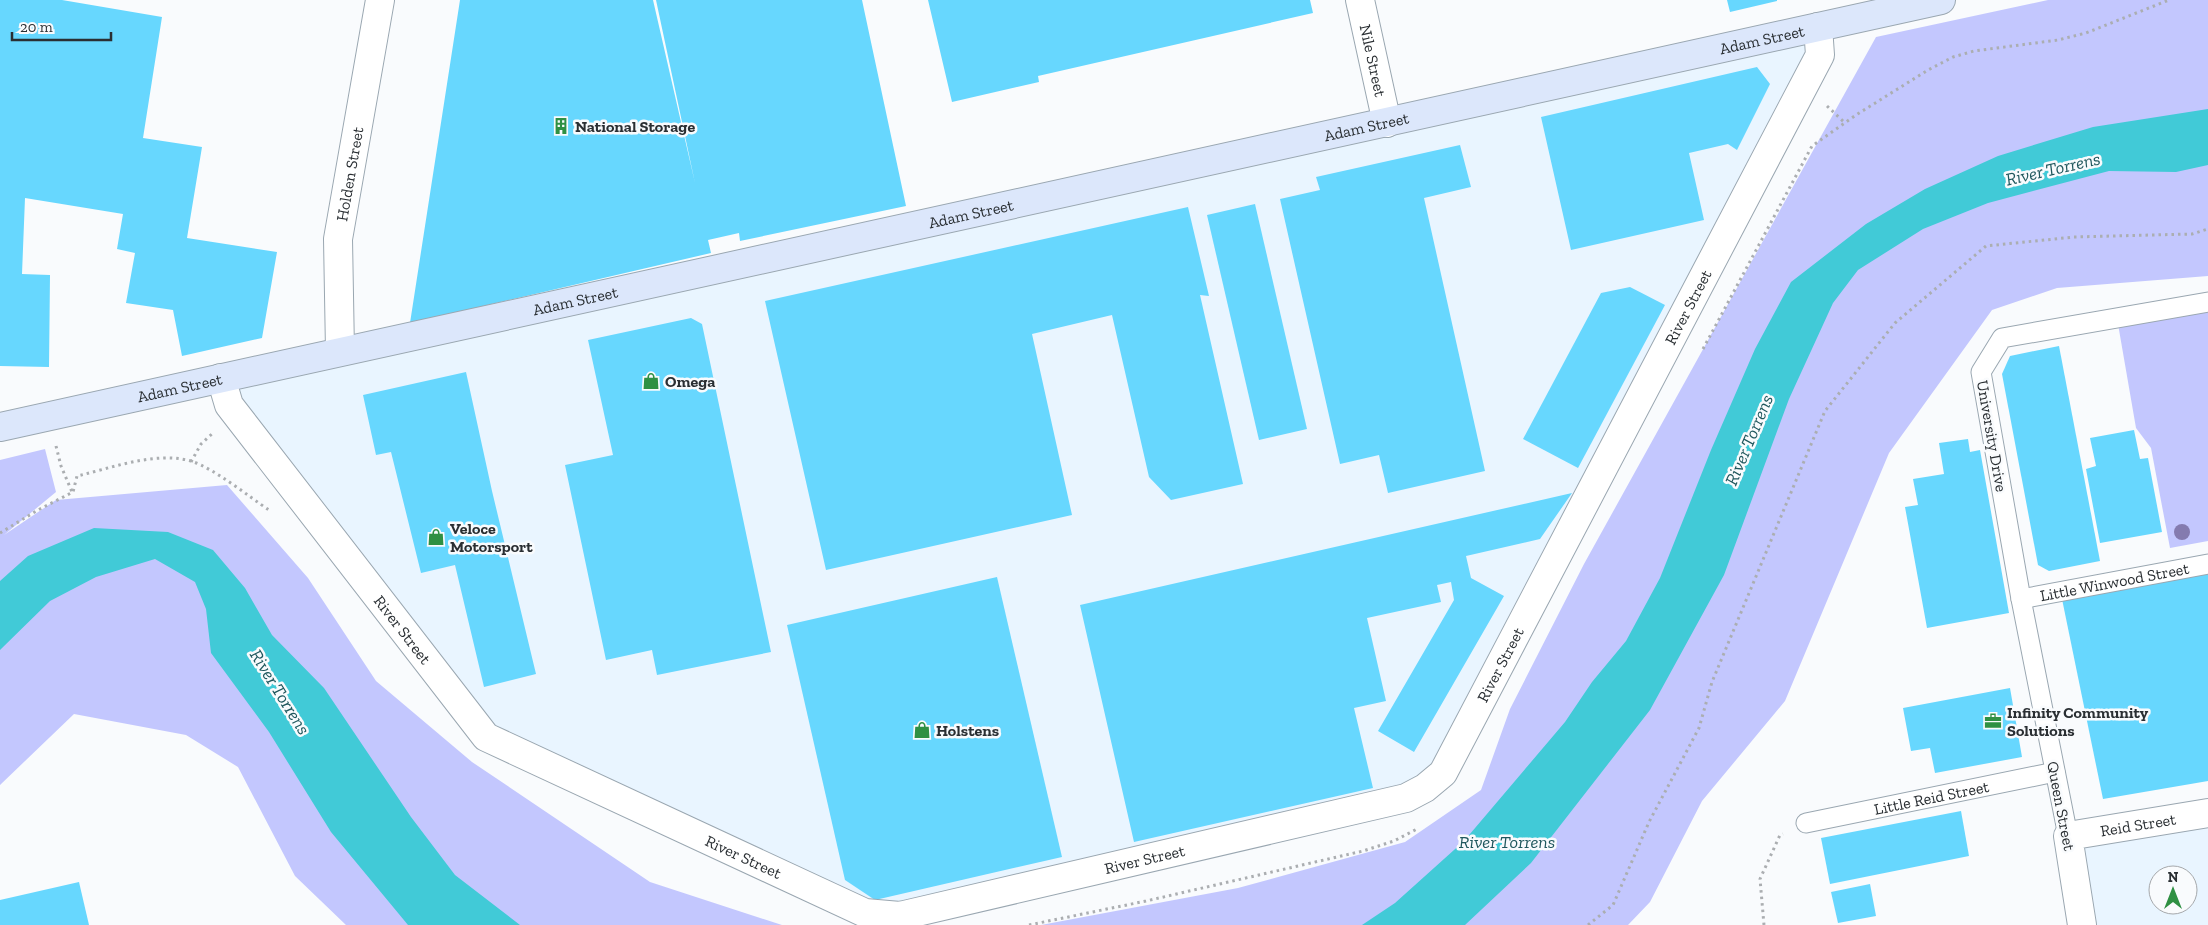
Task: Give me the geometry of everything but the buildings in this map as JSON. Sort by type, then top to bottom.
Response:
[{"type":"main road","name":"Adam Street","points":[[0,427],[1940,0]]},
{"type":"street","name":"Holden Street","points":[[340,351],[338,239],[380,0]]},
{"type":"street","name":"Nile Street","points":[[1360,0],[1387,123]]},
{"type":"street","name":"River Street","points":[[221,378],[229,405],[486,737],[865,913],[900,916],[1406,798],[1425,788],[1443,773],[1820,55],[1818,28]]},
{"type":"street","name":"Reid Street","points":[[2068,836],[2208,813]]},
{"type":"street","name":"Queen Street","points":[[2068,836],[2082,925]]},
{"type":"lane","name":"University Drive","points":[[2020,599],[1981,372],[2002,338],[2208,302]]},
{"type":"lane","name":"Little Winwood Street","points":[[2020,599],[2208,564]]},
{"type":"lane","name":"Queen Street","points":[[2020,599],[2068,836]]},
{"type":"lane","name":"Little Reid Street","points":[[1806,823],[2055,772]]},
{"type":"path","points":[[1821,100],[1845,123]]},
{"type":"path","points":[[1588,925],[1613,905],[1649,822],[1699,728],[1712,682],[1826,411],[1895,323],[1986,246],[2074,237],[2192,234],[2208,229]]},
{"type":"path","points":[[48,417],[62,466],[73,492]]},
{"type":"path","points":[[1764,925],[1761,876],[1780,835],[1806,823]]},
{"type":"shaded area","points":[[2048,0],[2208,0],[2208,276],[2057,288],[1992,310],[1889,453],[1785,701],[1702,801],[1650,902],[1628,925],[1041,925],[1238,888],[1405,842],[1481,790],[1510,709],[1584,564],[1876,37]]},
{"type":"shaded area","points":[[1818,27],[1820,55],[1425,788],[900,916],[486,737],[221,378]]},
{"type":"shaded area","points":[[2208,309],[2208,541],[2170,548],[2151,448],[2136,428],[2118,324]]},
{"type":"shaded area","points":[[45,449],[56,492],[4,535],[56,500],[227,485],[308,578],[376,681],[472,762],[650,882],[782,925],[346,925],[295,876],[238,767],[186,735],[74,714],[0,785],[0,460]]},
{"type":"shaded area","points":[[2208,813],[2208,925],[2082,925],[2068,836]]},
{"type":"water","name":"River Torrens","points":[[2208,109],[2208,165],[2176,172],[2109,171],[1988,203],[1923,229],[1858,270],[1833,303],[1789,399],[1724,575],[1650,710],[1531,863],[1465,925],[1362,925],[1395,903],[1464,841],[1565,722],[1592,682],[1626,641],[1660,578],[1711,450],[1755,349],[1791,282],[1866,224],[1925,189],[1998,156],[2093,127]]},
{"type":"water","name":"River Torrens","points":[[94,528],[168,532],[213,550],[245,588],[272,635],[324,688],[411,817],[455,875],[520,925],[408,925],[331,832],[269,732],[211,653],[206,609],[195,582],[155,559],[96,577],[50,601],[0,650],[0,581],[28,556]]},
{"type":"place","name":"National Storage","points":[[561,126]]},
{"type":"place","name":"Omega","points":[[651,381]]},
{"type":"place","name":"Veloce Motorsport","points":[[436,537]]},
{"type":"place","name":"Infinity Community Solutions","points":[[1993,721]]},
{"type":"place","name":"Holstens","points":[[922,730]]}]
